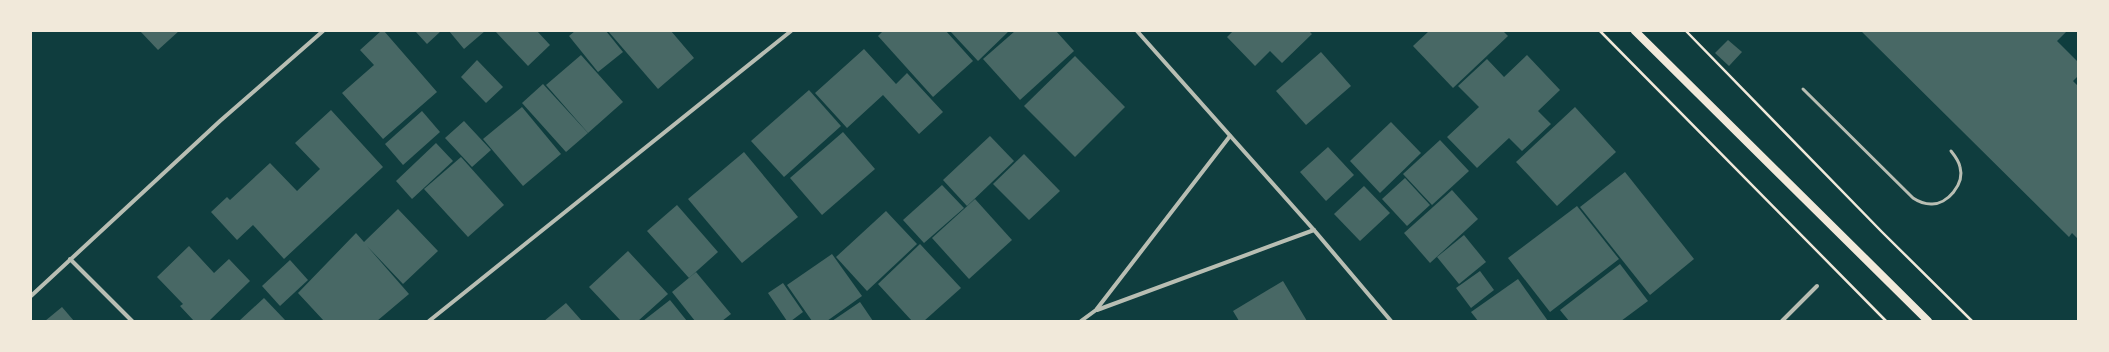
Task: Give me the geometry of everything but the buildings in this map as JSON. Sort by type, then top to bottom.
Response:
[{"type":"main road","points":[[1635,31],[1928,321]]},
{"type":"street","points":[[31,296],[220,121],[323,31]]},
{"type":"street","points":[[429,321],[791,31]]},
{"type":"street","points":[[1137,31],[1314,230],[1391,321]]},
{"type":"street","points":[[1096,310],[1230,136]]},
{"type":"street","points":[[1081,321],[1096,310],[1314,230]]},
{"type":"street","points":[[70,259],[132,321]]},
{"type":"street","points":[[1782,321],[1816,286]]},
{"type":"lane","points":[[1803,89],[1913,198],[1922,203],[1932,205],[1942,202],[1952,195],[1958,186],[1961,177],[1961,168],[1951,151]]},
{"type":"path","points":[[1600,31],[1886,321]]},
{"type":"path","points":[[1686,31],[1882,232],[1972,321]]}]
